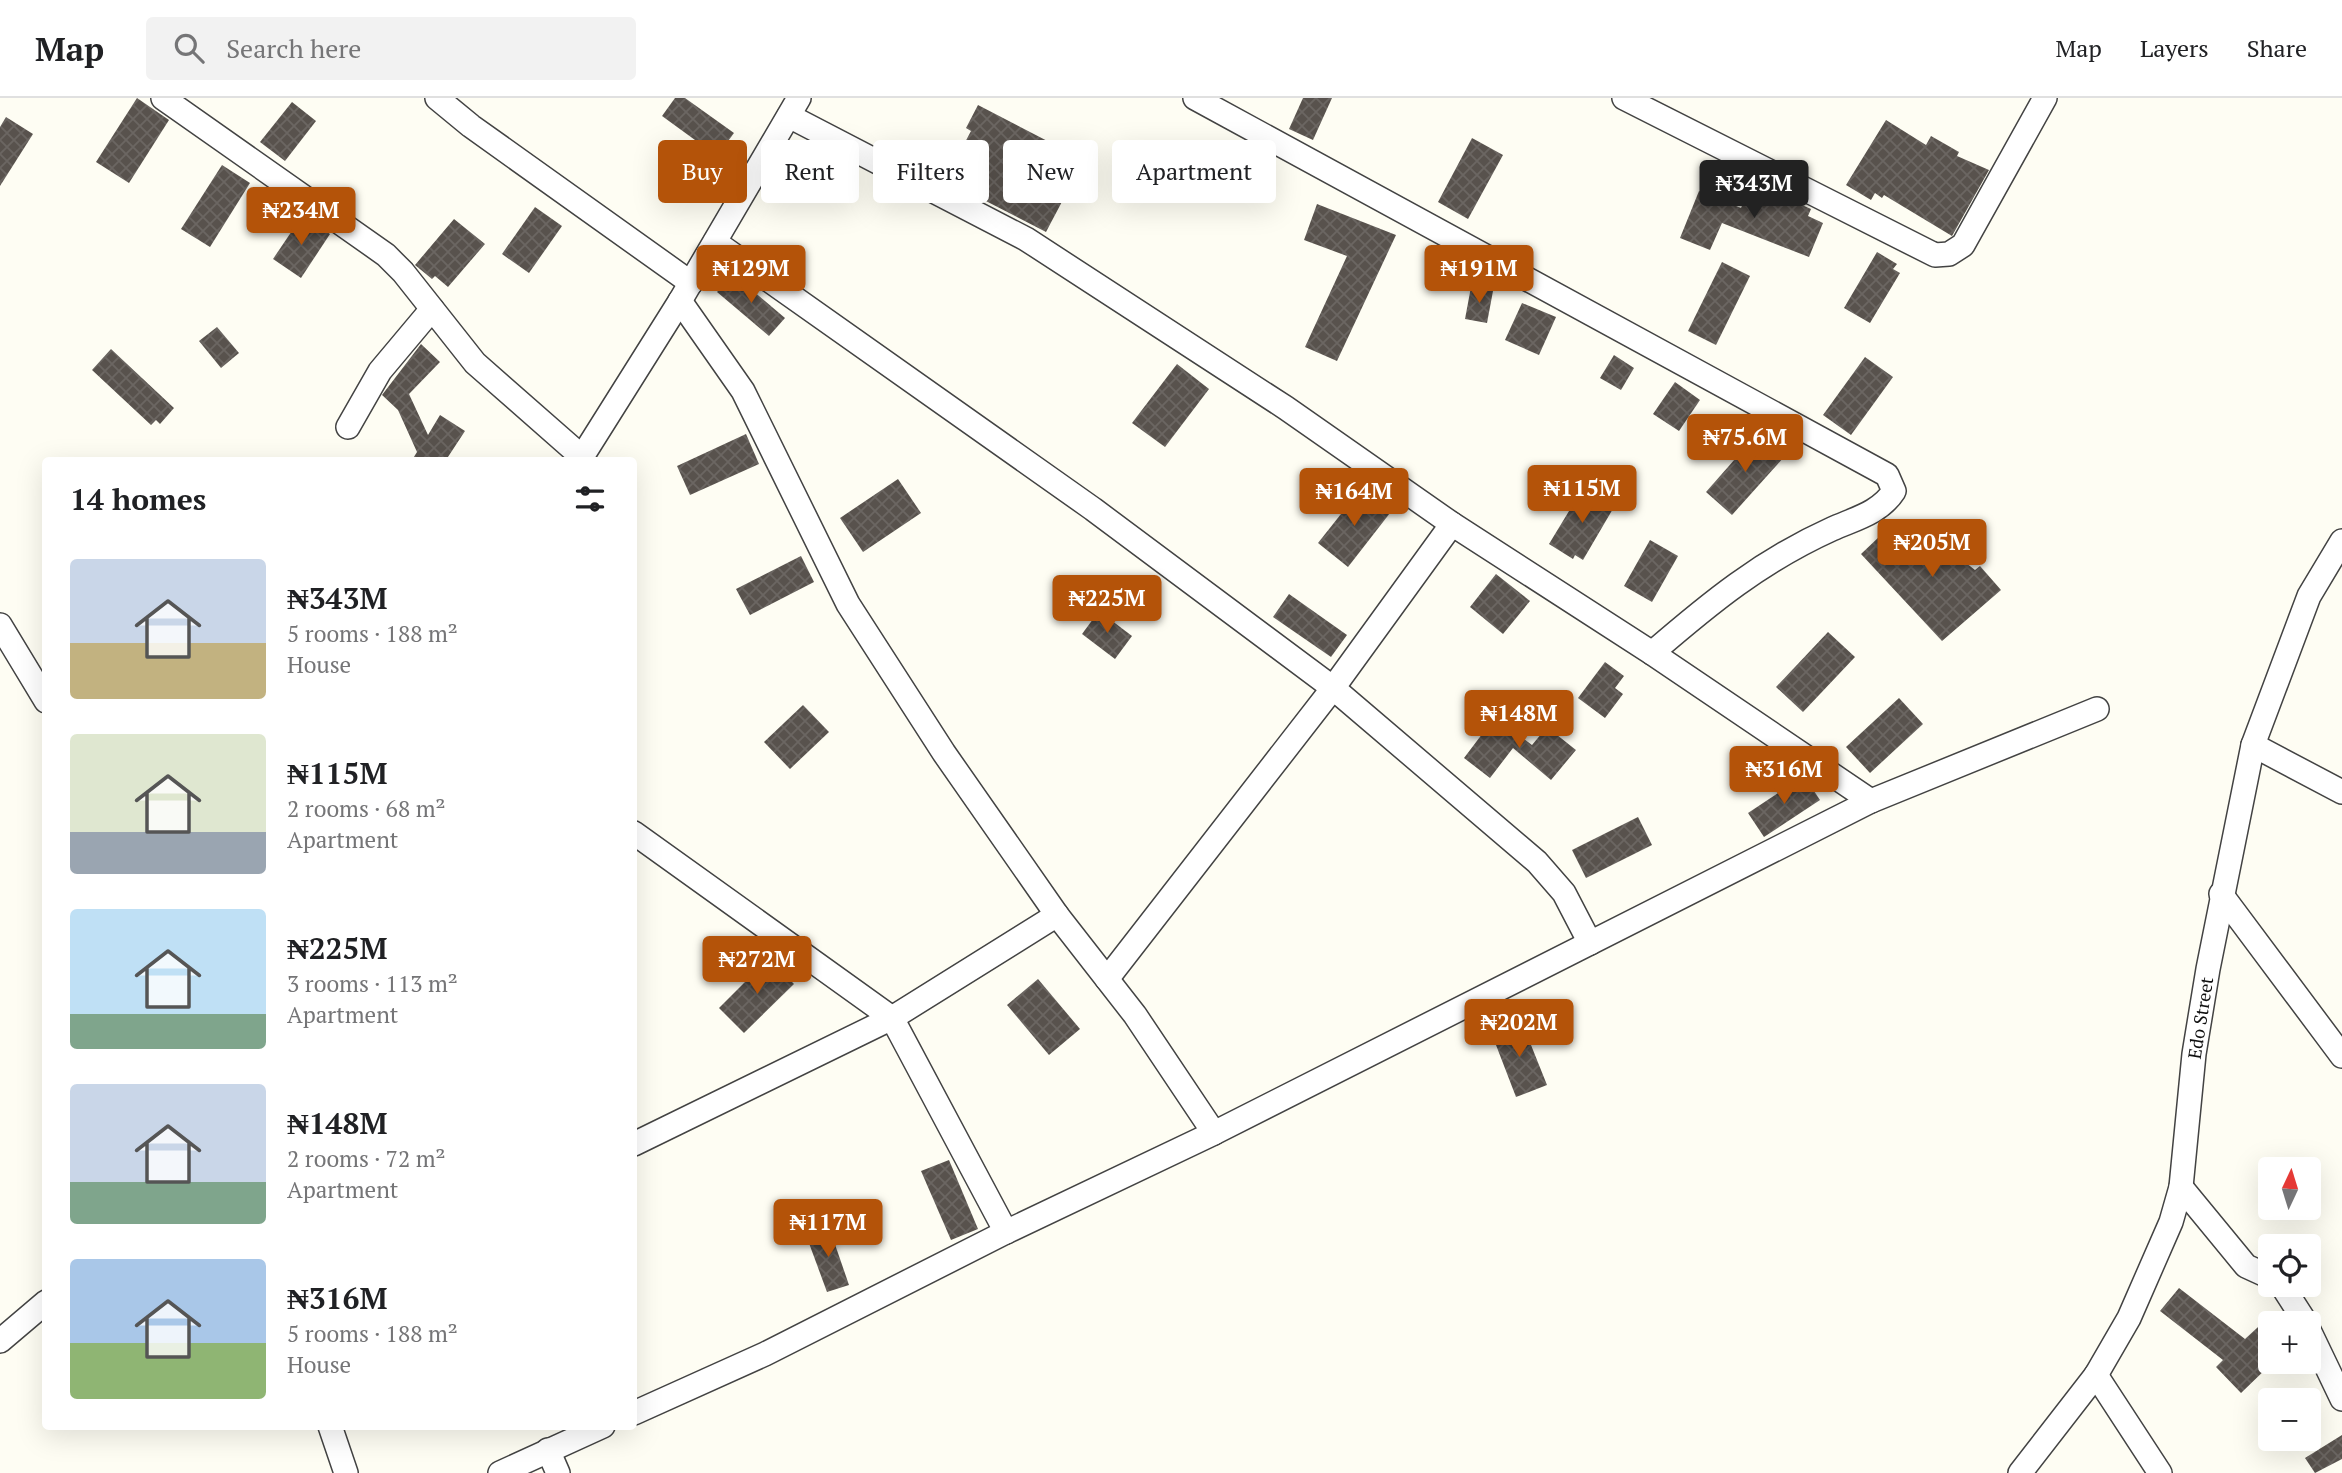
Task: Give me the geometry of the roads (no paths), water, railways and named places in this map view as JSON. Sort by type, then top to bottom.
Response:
[{"type":"street","points":[[163,98],[386,255],[475,363],[579,457]]},
{"type":"street","points":[[437,98],[686,292],[743,391],[848,604],[944,753],[1056,915],[1136,1014],[1214,1133]]},
{"type":"street","points":[[1195,98],[1887,475],[1894,491],[1885,505],[1806,541],[1722,593],[1652,653]]},
{"type":"street","points":[[1624,98],[1935,255],[1949,254],[1964,245],[2045,98]]},
{"type":"street","points":[[582,457],[686,292],[794,107],[1026,239],[1286,408],[1452,524],[1652,653],[1871,802]]},
{"type":"street","points":[[715,242],[1093,509],[1334,688],[1537,862],[1564,893],[1590,943]]},
{"type":"street","points":[[348,427],[380,371],[432,309]]},
{"type":"street","points":[[1107,979],[1334,688],[1452,524]]},
{"type":"street","name":"Edo Street","points":[[2020,1473],[2095,1375],[2129,1318],[2171,1222],[2181,1187],[2194,1054],[2221,894],[2253,745],[2309,596],[2342,541]]},
{"type":"street","points":[[0,625],[42,694]]},
{"type":"street","points":[[637,1412],[765,1354],[1006,1233],[1214,1133],[1871,802],[2097,709]]},
{"type":"street","points":[[2253,745],[2342,792]]},
{"type":"street","points":[[637,835],[892,1018],[1006,1233]]},
{"type":"street","points":[[2221,894],[2342,1056]]},
{"type":"street","points":[[637,1143],[892,1018],[1056,915]]},
{"type":"street","points":[[2181,1187],[2246,1266],[2258,1272]]},
{"type":"street","points":[[0,1341],[42,1305]]},
{"type":"street","points":[[2321,1355],[2342,1399]]},
{"type":"street","points":[[2095,1375],[2160,1473]]},
{"type":"street","points":[[332,1430],[346,1473]]},
{"type":"street","points":[[500,1473],[594,1430]]},
{"type":"street","points":[[548,1450],[558,1473]]}]
